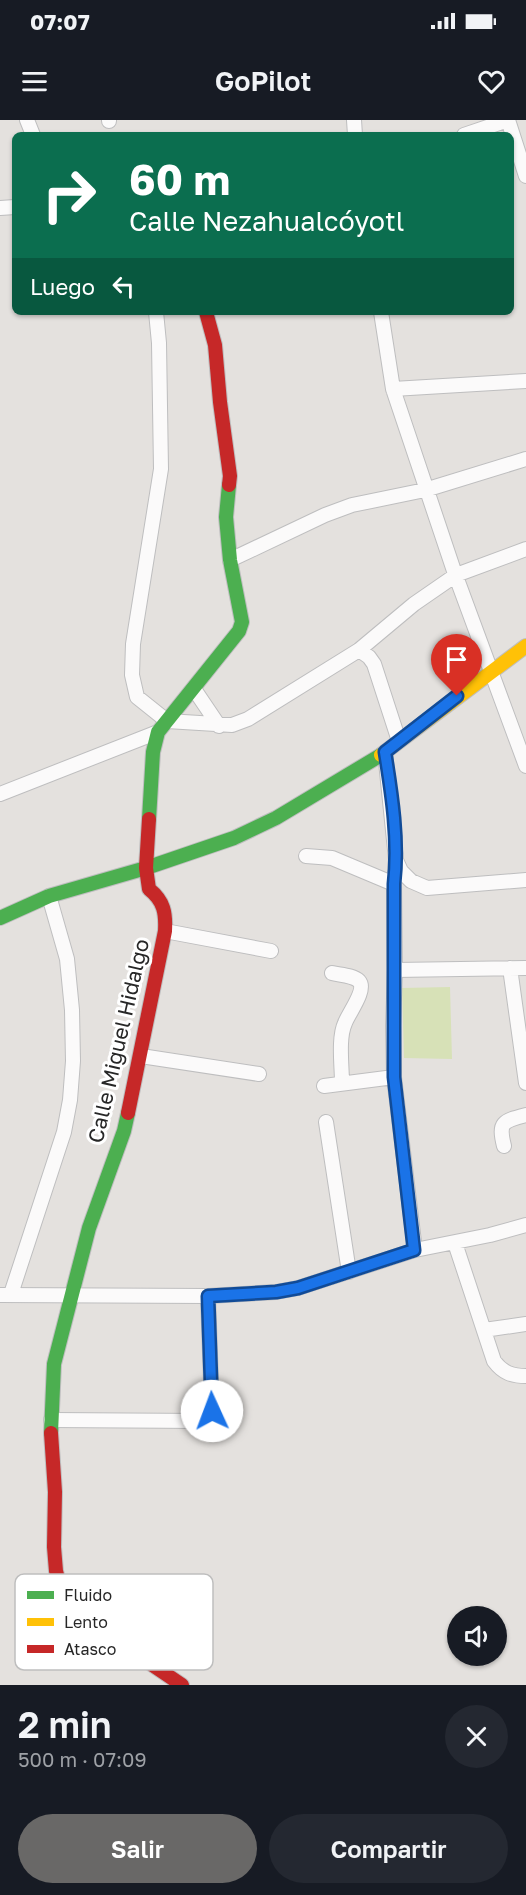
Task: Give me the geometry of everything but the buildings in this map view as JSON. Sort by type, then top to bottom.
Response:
[{"type":"street","points":[[473,132],[508,120]]},
{"type":"street","points":[[514,139],[526,176]]},
{"type":"street","points":[[156,315],[159,343],[161,469],[133,644],[132,675],[137,697],[163,726]]},
{"type":"street","points":[[146,868],[153,752],[163,726],[239,631],[242,622],[230,560],[226,517],[230,477],[215,345],[207,315]]},
{"type":"street","points":[[381,315],[393,389],[425,490],[526,766]]},
{"type":"street","points":[[393,389],[526,381]]},
{"type":"street","points":[[230,560],[324,515],[352,505],[425,490],[526,459]]},
{"type":"street","points":[[0,794],[163,726],[232,725],[248,719],[358,650],[414,604],[456,575],[526,549]]},
{"type":"street","points":[[0,918],[49,896],[146,868],[234,838],[276,819],[385,752],[526,646]]},
{"type":"street","points":[[358,650],[369,657],[374,664],[399,741]]},
{"type":"street","points":[[194,689],[219,726]]},
{"type":"street","points":[[385,752],[396,860],[394,1077],[414,1250]]},
{"type":"street","points":[[306,856],[332,858],[394,884]]},
{"type":"street","points":[[396,860],[401,871],[411,881],[427,888],[526,880]]},
{"type":"street","name":"Calle Miguel Hidalgo","points":[[57,1574],[51,1420],[54,1365],[89,1228],[124,1131],[165,931],[166,913],[163,903],[149,889],[146,868]]},
{"type":"street","points":[[0,903],[38,894],[49,896]]},
{"type":"street","points":[[49,896],[67,960],[72,1010],[73,1061],[70,1100],[64,1132],[5,1295],[208,1296],[276,1292],[349,1272],[414,1250],[455,1243],[526,1225]]},
{"type":"street","points":[[165,931],[271,951]]},
{"type":"street","points":[[510,968],[526,1083]]},
{"type":"street","points":[[395,970],[526,968]]},
{"type":"street","points":[[332,973],[353,977],[361,984],[359,996],[343,1025],[342,1083]]},
{"type":"street","points":[[141,1056],[259,1074]]},
{"type":"street","points":[[324,1086],[394,1077]]},
{"type":"street","points":[[504,1146],[501,1130],[503,1124],[513,1118],[526,1115]]},
{"type":"street","points":[[326,1122],[349,1272]]},
{"type":"street","points":[[455,1243],[494,1361],[501,1370],[514,1376],[526,1376]]},
{"type":"street","points":[[51,1420],[202,1421],[210,1417],[212,1411],[208,1296]]},
{"type":"street","points":[[484,1330],[526,1324]]},
{"type":"street","name":"Calle Miguel Hidalgo","points":[[160,1670],[182,1685]]},
{"type":"green space","points":[[450,987],[452,1059],[404,1058],[402,988]]},
{"type":"traffic: fast","points":[[149,819],[153,752],[158,732],[239,631],[242,622],[230,560],[226,517],[229,485]]},
{"type":"traffic: fast","points":[[0,918],[49,896],[146,868],[234,838],[276,818],[381,755]]},
{"type":"traffic: fast","points":[[51,1433],[54,1364],[89,1228],[124,1131],[128,1113]]},
{"type":"traffic: slow","points":[[381,755],[526,646]]},
{"type":"traffic: jam","points":[[207,315],[215,345],[230,476],[229,485]]},
{"type":"traffic: jam","points":[[128,1113],[165,931],[163,908],[158,898],[149,889],[146,868],[149,819]]},
{"type":"traffic: jam","points":[[51,1433],[57,1574]]},
{"type":"traffic: jam","points":[[160,1670],[182,1685]]},
{"type":"route","points":[[212,1411],[208,1296],[276,1292],[298,1288],[414,1250],[394,1077],[396,860],[385,752],[457,696]]}]
